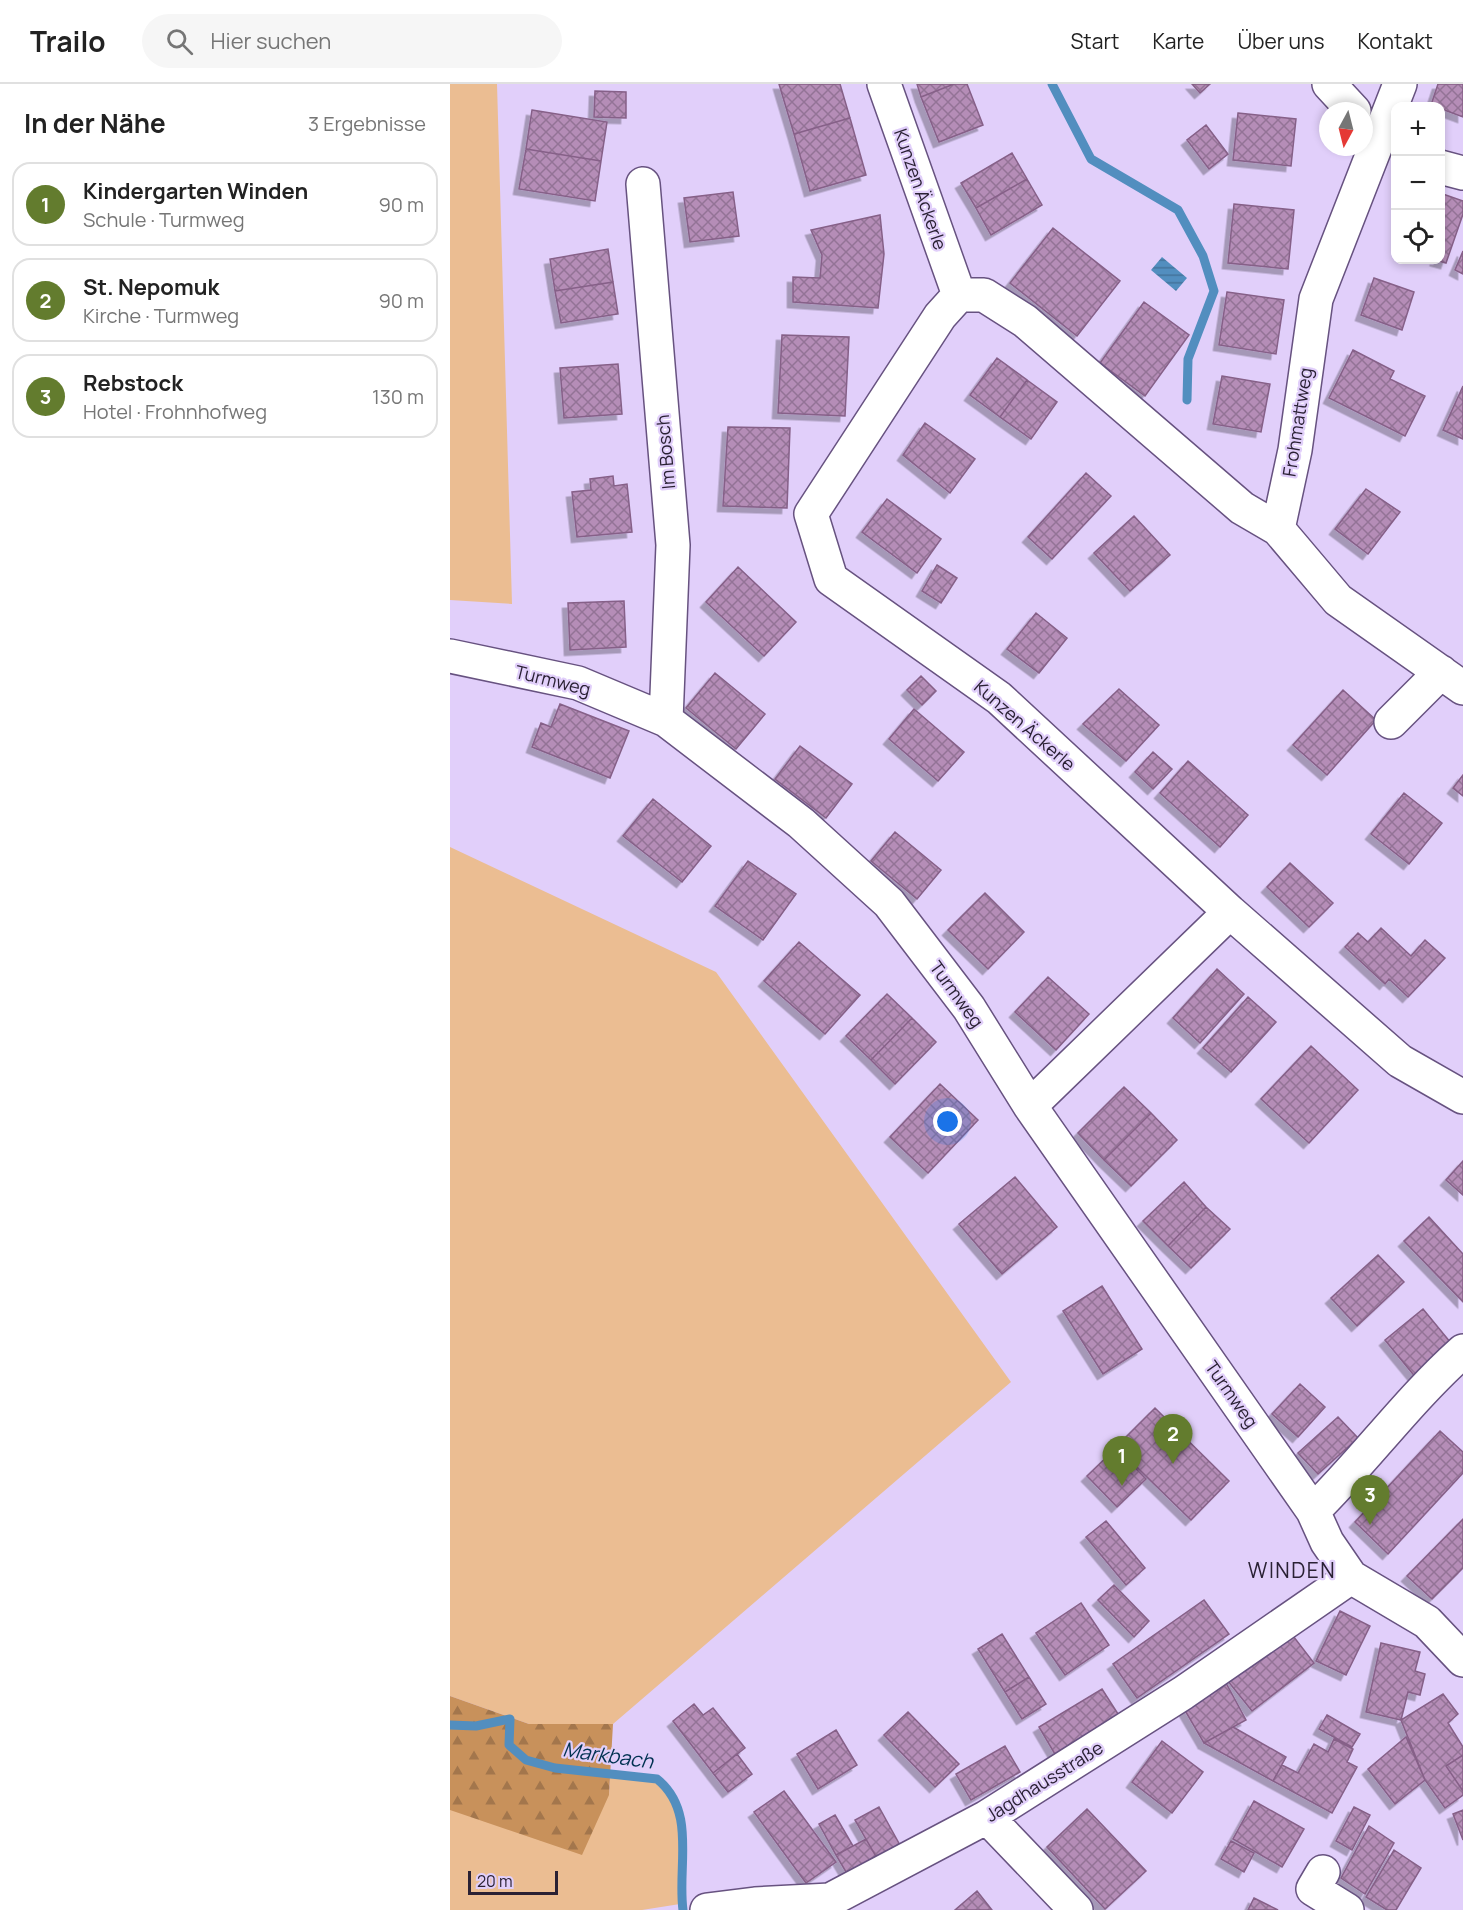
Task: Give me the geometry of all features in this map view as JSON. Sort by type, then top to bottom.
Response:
[{"type":"street","name":"Kunzen Äckerle","points":[[884,84],[959,295],[940,316],[811,514],[831,579],[999,698],[1230,912],[1400,1061],[1463,1097]]},
{"type":"street","points":[[1329,84],[1346,102]]},
{"type":"street","name":"Frohmattweg","points":[[1278,529],[1295,450],[1316,299],[1400,84]]},
{"type":"street","points":[[1445,168],[1463,173]]},
{"type":"street","name":"Im Bosch","points":[[643,184],[673,545],[666,720]]},
{"type":"street","points":[[959,295],[984,295],[1025,321],[1242,508],[1278,529],[1338,600],[1452,680],[1391,722]]},
{"type":"street","name":"Turmweg","points":[[450,656],[578,683],[666,720],[801,823],[889,903],[969,1008],[1030,1106],[1313,1511],[1327,1542],[1351,1577]]},
{"type":"street","points":[[1030,1106],[1230,912]]},
{"type":"street","points":[[1313,1511],[1340,1485],[1383,1433],[1463,1351]]},
{"type":"street","points":[[1351,1577],[1427,1622],[1463,1660]]},
{"type":"street","name":"Jagdhausstraße","points":[[707,1910],[755,1904],[830,1900],[987,1817],[1183,1694],[1351,1577]]},
{"type":"street","points":[[987,1817],[1076,1910]]},
{"type":"street","points":[[1323,1872],[1313,1889],[1347,1910]]},
{"type":"shaded area","points":[[450,84],[497,84],[512,604],[450,600]]},
{"type":"shaded area","points":[[450,847],[716,972],[1011,1382],[613,1724],[529,1724],[450,1696]]},
{"type":"shaded area","points":[[610,1776],[657,1779],[669,1791],[681,1821],[680,1904],[642,1910],[450,1910],[450,1810],[609,1795]]},
{"type":"green space","points":[[450,1696],[529,1724],[613,1724],[609,1795],[582,1855],[450,1810]]},
{"type":"water","points":[[1162,257],[1187,278],[1176,291],[1151,270]]},
{"type":"building","points":[[779,84],[840,84],[850,118],[794,134]]},
{"type":"building","points":[[917,84],[954,84],[921,97]]},
{"type":"building","points":[[954,84],[967,84],[983,125],[939,142],[921,97]]},
{"type":"building","points":[[1192,84],[1210,84],[1200,93]]},
{"type":"building","points":[[1438,84],[1463,84],[1463,117],[1445,110],[1445,102],[1432,102]]},
{"type":"building","points":[[595,91],[626,92],[626,118],[594,117]]},
{"type":"building","points":[[532,110],[607,122],[601,161],[526,149]]},
{"type":"building","points":[[1238,113],[1296,119],[1291,166],[1233,160]]},
{"type":"building","points":[[850,118],[866,175],[810,191],[794,134]]},
{"type":"building","points":[[1206,125],[1228,154],[1209,169],[1187,140]]},
{"type":"building","points":[[526,149],[601,161],[595,201],[519,189]]},
{"type":"building","points":[[1012,153],[1027,179],[976,208],[961,183]]},
{"type":"building","points":[[1027,179],[1042,205],[991,235],[976,208]]},
{"type":"building","points":[[733,192],[739,236],[690,242],[684,198]]},
{"type":"building","points":[[1445,195],[1463,201],[1463,214],[1446,263]]},
{"type":"building","points":[[1234,204],[1294,210],[1288,269],[1228,263]]},
{"type":"building","points":[[880,215],[884,254],[878,308],[793,302],[793,277],[820,278],[822,255],[811,230]]},
{"type":"building","points":[[1053,228],[1120,281],[1077,336],[1010,283]]},
{"type":"building","points":[[608,249],[613,282],[555,291],[550,259]]},
{"type":"building","points":[[1463,251],[1463,274],[1455,270]]},
{"type":"building","points":[[1374,278],[1414,292],[1402,330],[1361,315]]},
{"type":"building","points":[[613,282],[618,314],[561,323],[555,291]]},
{"type":"building","points":[[1227,292],[1284,300],[1276,354],[1219,345]]},
{"type":"building","points":[[1144,302],[1189,335],[1145,396],[1100,363]]},
{"type":"building","points":[[782,335],[849,337],[845,416],[778,413]]},
{"type":"building","points":[[1353,350],[1394,371],[1390,379],[1425,396],[1405,436],[1329,398]]},
{"type":"building","points":[[997,358],[1027,380],[1000,417],[970,395]]},
{"type":"building","points":[[618,364],[622,414],[564,418],[560,368]]},
{"type":"building","points":[[1222,376],[1270,384],[1261,432],[1213,424]]},
{"type":"building","points":[[1027,380],[1057,402],[1031,439],[1000,417]]},
{"type":"building","points":[[1463,386],[1463,439],[1443,430]]},
{"type":"building","points":[[925,423],[975,459],[950,493],[903,455]]},
{"type":"building","points":[[728,427],[790,428],[787,508],[723,506]]},
{"type":"building","points":[[1086,473],[1111,496],[1052,559],[1028,537]]},
{"type":"building","points":[[613,476],[614,486],[627,484],[632,532],[577,537],[572,492],[591,490],[590,479]]},
{"type":"building","points":[[1366,489],[1400,512],[1368,554],[1335,529]]},
{"type":"building","points":[[887,499],[941,539],[917,573],[862,532]]},
{"type":"building","points":[[1134,516],[1170,555],[1130,591],[1094,553]]},
{"type":"building","points":[[937,565],[957,578],[941,603],[922,591]]},
{"type":"building","points":[[738,567],[796,622],[764,656],[706,602]]},
{"type":"building","points":[[624,601],[626,647],[570,650],[568,603]]},
{"type":"building","points":[[1036,613],[1067,638],[1039,673],[1007,649]]},
{"type":"building","points":[[715,673],[765,714],[736,749],[686,708]]},
{"type":"building","points":[[921,676],[936,691],[922,705],[907,690]]},
{"type":"building","points":[[1119,689],[1159,725],[1126,761],[1083,724]]},
{"type":"building","points":[[1343,690],[1376,720],[1327,775],[1293,745]]},
{"type":"building","points":[[560,704],[629,731],[610,778],[532,747],[541,723],[551,727]]},
{"type":"building","points":[[914,709],[964,752],[938,781],[889,739]]},
{"type":"building","points":[[800,746],[852,784],[826,818],[775,779]]},
{"type":"building","points":[[1153,752],[1172,769],[1153,789],[1135,772]]},
{"type":"building","points":[[1188,761],[1248,815],[1220,847],[1160,793]]},
{"type":"building","points":[[1463,775],[1463,796],[1453,788]]},
{"type":"building","points":[[1404,793],[1442,823],[1409,864],[1371,834]]},
{"type":"building","points":[[653,799],[711,846],[682,882],[623,836]]},
{"type":"building","points":[[895,832],[941,870],[917,899],[871,861]]},
{"type":"building","points":[[748,861],[796,894],[763,940],[715,906]]},
{"type":"building","points":[[1290,863],[1333,903],[1309,927],[1267,887]]},
{"type":"building","points":[[985,893],[1024,932],[988,969],[948,930]]},
{"type":"building","points":[[1381,928],[1411,956],[1425,940],[1445,958],[1408,997],[1389,979],[1385,984],[1345,947],[1358,933],[1368,942]]},
{"type":"building","points":[[799,942],[860,995],[825,1034],[764,981]]},
{"type":"building","points":[[1217,969],[1244,994],[1200,1043],[1173,1018]]},
{"type":"building","points":[[1048,977],[1089,1014],[1056,1050],[1015,1012]]},
{"type":"building","points":[[887,994],[912,1018],[871,1060],[846,1036]]},
{"type":"building","points":[[1248,997],[1276,1022],[1231,1072],[1203,1048]]},
{"type":"building","points":[[912,1018],[936,1042],[895,1084],[871,1060]]},
{"type":"building","points":[[1311,1046],[1358,1090],[1309,1143],[1261,1099]]},
{"type":"building","points":[[940,1084],[978,1120],[928,1173],[890,1137]]},
{"type":"building","points":[[1124,1087],[1151,1113],[1104,1160],[1078,1133]]},
{"type":"building","points":[[1151,1113],[1177,1140],[1131,1186],[1104,1160]]},
{"type":"building","points":[[1463,1161],[1463,1195],[1446,1180]]},
{"type":"building","points":[[1015,1177],[1057,1227],[1002,1274],[959,1224]]},
{"type":"building","points":[[1184,1182],[1206,1207],[1168,1246],[1143,1221]]},
{"type":"building","points":[[1206,1207],[1230,1229],[1191,1268],[1168,1246]]},
{"type":"building","points":[[1429,1217],[1463,1254],[1463,1302],[1404,1241]]},
{"type":"building","points":[[1378,1255],[1404,1282],[1357,1326],[1331,1298]]},
{"type":"building","points":[[1102,1286],[1142,1349],[1103,1374],[1063,1311]]},
{"type":"building","points":[[1423,1309],[1455,1348],[1417,1379],[1385,1340]]},
{"type":"building","points":[[1300,1384],[1325,1407],[1298,1437],[1272,1414]]},
{"type":"building","points":[[1155,1408],[1229,1481],[1191,1520],[1116,1447]]},
{"type":"building","points":[[1338,1417],[1358,1438],[1318,1474],[1298,1453]]},
{"type":"building","points":[[1440,1431],[1463,1452],[1463,1473],[1388,1554],[1355,1522]]},
{"type":"building","points":[[1116,1448],[1146,1479],[1117,1507],[1087,1476]]},
{"type":"building","points":[[1463,1519],[1463,1568],[1432,1599],[1407,1576]]},
{"type":"building","points":[[1106,1521],[1145,1568],[1126,1585],[1086,1537]]},
{"type":"building","points":[[1114,1585],[1149,1621],[1134,1637],[1098,1600]]},
{"type":"building","points":[[1204,1600],[1229,1634],[1137,1698],[1113,1664]]},
{"type":"building","points":[[1081,1603],[1109,1645],[1065,1675],[1036,1633]]},
{"type":"building","points":[[1340,1611],[1370,1626],[1346,1675],[1316,1661]]},
{"type":"building","points":[[1290,1632],[1314,1663],[1252,1711],[1227,1680]]},
{"type":"building","points":[[1002,1634],[1029,1677],[1005,1692],[978,1649]]},
{"type":"building","points":[[1381,1643],[1420,1652],[1415,1671],[1425,1674],[1420,1695],[1408,1692],[1401,1720],[1366,1712]]},
{"type":"building","points":[[1029,1677],[1046,1704],[1022,1719],[1005,1692]]},
{"type":"building","points":[[1226,1683],[1246,1720],[1204,1743],[1183,1707]]},
{"type":"building","points":[[1102,1689],[1120,1717],[1056,1756],[1039,1727]]},
{"type":"building","points":[[1443,1694],[1458,1714],[1448,1723],[1463,1747],[1463,1755],[1446,1766],[1463,1791],[1463,1795],[1445,1808],[1425,1780],[1401,1720]]},
{"type":"building","points":[[694,1704],[703,1715],[713,1708],[745,1748],[713,1773],[673,1721]]},
{"type":"building","points":[[908,1712],[959,1764],[935,1787],[884,1735]]},
{"type":"building","points":[[1327,1715],[1360,1734],[1352,1747],[1319,1729]]},
{"type":"building","points":[[1233,1727],[1286,1757],[1273,1781],[1204,1743]]},
{"type":"building","points":[[836,1730],[857,1765],[818,1789],[797,1754]]},
{"type":"building","points":[[1406,1737],[1425,1780],[1395,1804],[1368,1769]]},
{"type":"building","points":[[1334,1739],[1353,1749],[1347,1762],[1357,1767],[1332,1813],[1273,1781],[1282,1765],[1298,1773],[1314,1744],[1328,1752]]},
{"type":"building","points":[[1162,1741],[1203,1772],[1172,1813],[1132,1782]]},
{"type":"building","points":[[1005,1746],[1020,1772],[971,1800],[956,1774]]},
{"type":"building","points":[[737,1754],[752,1774],[728,1792],[713,1773]]},
{"type":"building","points":[[1463,1755],[1463,1791],[1446,1766]]},
{"type":"building","points":[[784,1791],[836,1862],[806,1883],[754,1812]]},
{"type":"building","points":[[1254,1801],[1304,1829],[1282,1867],[1233,1839]]},
{"type":"building","points":[[879,1807],[901,1847],[878,1860],[855,1820]]},
{"type":"building","points":[[1354,1807],[1370,1815],[1352,1850],[1336,1841]]},
{"type":"building","points":[[1087,1809],[1146,1871],[1105,1909],[1047,1847]]},
{"type":"building","points":[[1463,1810],[1463,1840],[1453,1814]]},
{"type":"building","points":[[835,1815],[853,1846],[836,1855],[819,1824]]},
{"type":"building","points":[[1369,1826],[1394,1843],[1365,1894],[1341,1878]]},
{"type":"building","points":[[866,1839],[878,1860],[849,1877],[836,1855]]},
{"type":"building","points":[[1231,1841],[1254,1853],[1244,1872],[1221,1859]]},
{"type":"building","points":[[1394,1850],[1421,1868],[1396,1910],[1387,1910],[1366,1897]]},
{"type":"building","points":[[977,1891],[992,1910],[955,1910]]},
{"type":"building","points":[[1254,1898],[1278,1910],[1248,1910]]},
{"type":"waterway","points":[[1052,84],[1091,159],[1178,210],[1203,256],[1214,291],[1188,359],[1187,400]]},
{"type":"waterway","name":"Markbach","points":[[450,1725],[476,1726],[510,1719],[509,1745],[526,1760],[555,1768],[657,1779],[669,1792],[677,1807],[681,1823],[683,1910]]},
{"type":"place","name":"St. Nepomuk","points":[[1173,1464]]},
{"type":"place","name":"Kindergarten Winden","points":[[1122,1486]]},
{"type":"place","name":"Rebstock","points":[[1370,1525]]},
{"type":"district","name":"WINDEN","points":[[1292,1570]]}]
